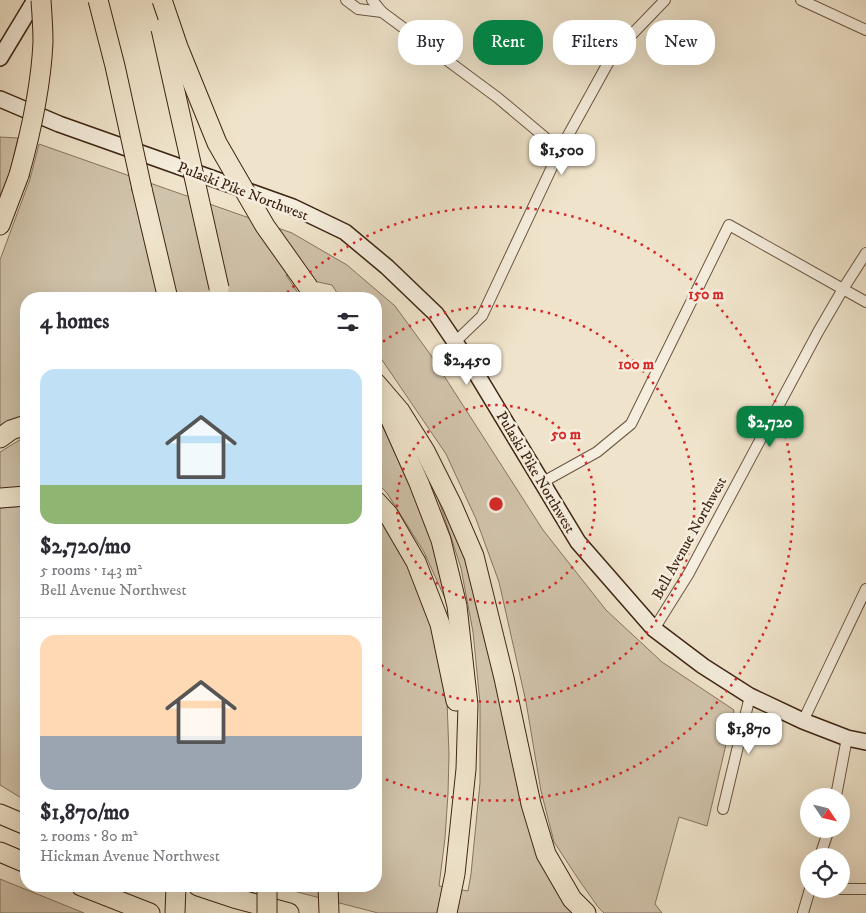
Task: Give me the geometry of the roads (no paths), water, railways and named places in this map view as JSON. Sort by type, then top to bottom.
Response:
[{"type":"highway","points":[[0,225],[19,175],[30,137],[38,91],[43,42],[41,0]]},
{"type":"highway","points":[[98,0],[115,66],[166,292]]},
{"type":"highway","points":[[155,0],[220,292]]},
{"type":"highway","points":[[162,0],[178,47],[217,143],[265,226],[311,292]]},
{"type":"highway","points":[[142,189],[153,292]]},
{"type":"highway","points":[[382,390],[400,411],[425,452],[452,505],[474,556],[504,678],[531,804],[546,854],[572,899],[586,913]]},
{"type":"highway","points":[[382,401],[419,482],[442,540],[457,606],[468,704],[466,769],[455,874],[447,913]]},
{"type":"highway","points":[[0,438],[20,426]]},
{"type":"highway","points":[[0,498],[20,496]]},
{"type":"highway","points":[[382,508],[388,514],[416,562],[440,624],[455,692],[466,769]]},
{"type":"highway","points":[[0,807],[20,822]]},
{"type":"highway","points":[[0,814],[20,822]]},
{"type":"highway","points":[[0,852],[20,860]]},
{"type":"highway","points":[[96,892],[150,913]]},
{"type":"highway","points":[[175,913],[176,892]]},
{"type":"highway","points":[[216,892],[289,913]]},
{"type":"highway","points":[[267,892],[268,913]]},
{"type":"highway","points":[[328,892],[328,913]]},
{"type":"main road","points":[[0,58],[35,0]]},
{"type":"main road","name":"Pulaski Pike Northwest","points":[[0,99],[60,124],[293,207],[345,232],[387,267],[436,314],[476,373],[578,542],[654,629],[703,666],[750,696],[803,721],[847,738],[866,742]]},
{"type":"street","points":[[346,0],[358,9],[382,12]]},
{"type":"street","points":[[372,0],[382,12],[498,98],[560,150]]},
{"type":"street","points":[[455,342],[482,316],[560,150],[613,54],[665,0]]},
{"type":"street","points":[[801,0],[866,30]]},
{"type":"street","points":[[542,482],[597,452],[632,424],[730,225],[866,302]]},
{"type":"street","name":"Bell Avenue Northwest","points":[[654,629],[689,573],[818,332],[866,253]]},
{"type":"street","points":[[803,721],[866,589]]},
{"type":"street","points":[[723,809],[750,696]]},
{"type":"street","points":[[838,788],[847,738]]},
{"type":"street","points":[[850,888],[866,889]]},
{"type":"street","points":[[802,913],[807,898]]}]
